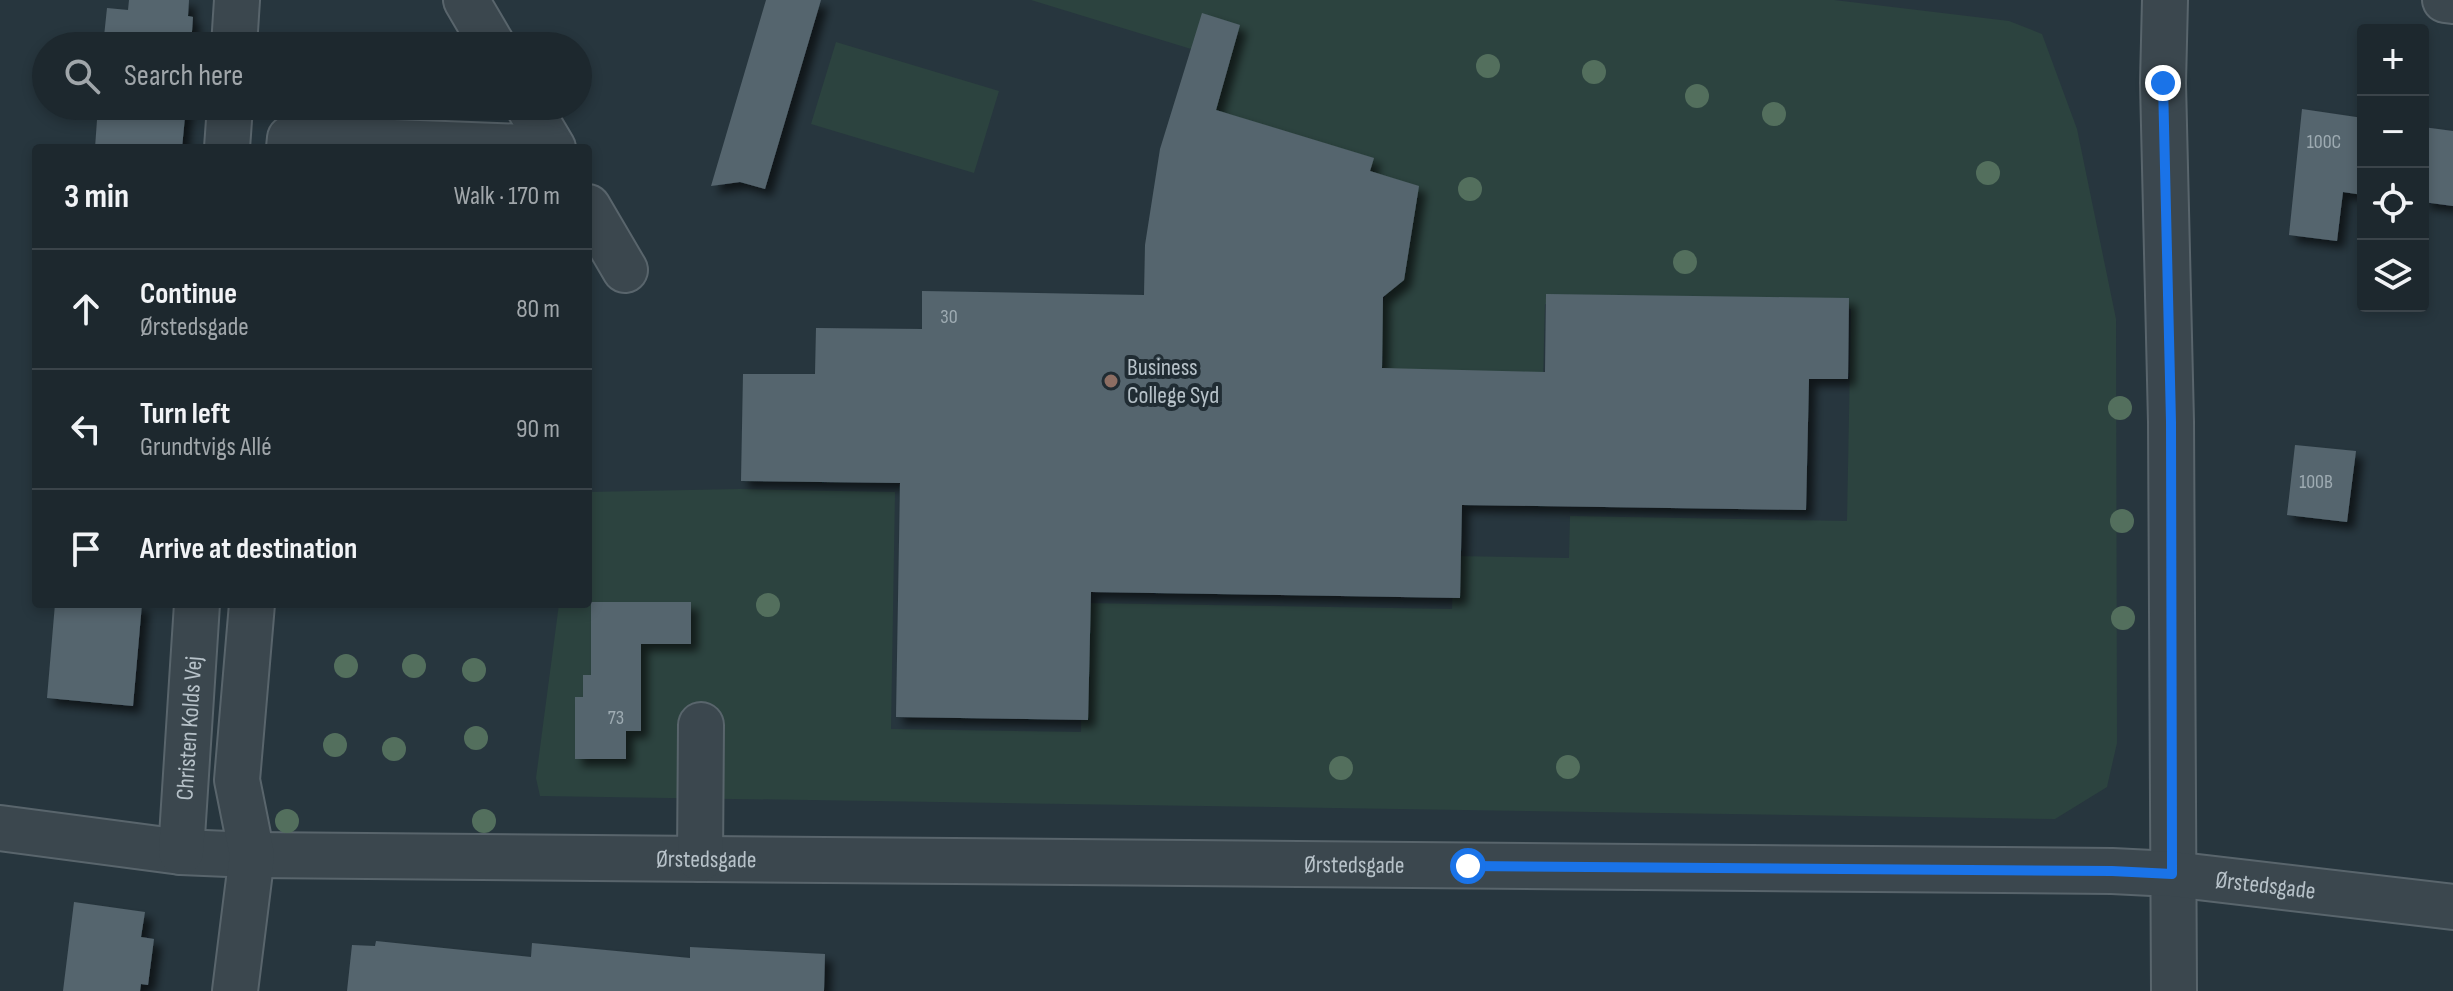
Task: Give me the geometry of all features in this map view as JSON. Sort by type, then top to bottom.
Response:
[{"type":"street","points":[[235,32],[237,0]]},
{"type":"street","points":[[466,0],[485,32]]},
{"type":"street","points":[[2165,0],[2163,83],[2171,422],[2174,991]]},
{"type":"street","points":[[2445,0],[2453,1]]},
{"type":"street","points":[[227,144],[229,120]]},
{"type":"street","points":[[536,120],[550,144]]},
{"type":"street","points":[[289,144],[290,138],[447,144]]},
{"type":"street","points":[[592,214],[625,270]]},
{"type":"street","name":"Christen Kolds Vej","points":[[181,852],[197,608]]},
{"type":"street","points":[[235,991],[252,855],[237,780],[252,608]]},
{"type":"street","points":[[700,859],[701,725]]},
{"type":"street","name":"Ørstedsgade","points":[[0,828],[181,852],[252,855],[2112,871],[2172,874],[2453,907]]},
{"type":"green space","points":[[1031,0],[1834,0],[2009,21],[2042,34],[2077,129],[2116,319],[2117,743],[2107,787],[2055,819],[540,796],[536,778],[558,608],[592,608],[592,492],[740,489],[895,492],[891,729],[1081,732],[1083,603],[1452,609],[1454,556],[1569,558],[1570,516],[1847,521],[1851,309],[1545,304],[1543,381],[1380,378],[1380,316],[1409,195],[1193,113],[1214,56]]},
{"type":"green space","points":[[836,42],[999,91],[974,173],[811,124]]},
{"type":"building","points":[[129,0],[189,0],[188,16],[193,17],[192,32],[104,32],[107,8],[128,10]]},
{"type":"building","points":[[766,0],[821,0],[765,189],[740,182],[711,186]]},
{"type":"building","points":[[1202,13],[1240,25],[1216,110],[1374,158],[1370,171],[1419,186],[1404,280],[1383,297],[1382,368],[1545,372],[1546,294],[1849,298],[1848,379],[1809,379],[1806,510],[1462,505],[1460,598],[1091,592],[1088,720],[896,717],[900,483],[741,481],[743,374],[815,374],[816,328],[922,329],[922,291],[1144,295],[1145,245],[1160,149]]},
{"type":"building","points":[[2302,109],[2357,117],[2357,194],[2343,192],[2337,241],[2289,235]]},
{"type":"building","points":[[97,120],[185,120],[182,144],[95,144]]},
{"type":"building","points":[[2429,128],[2453,131],[2453,206],[2429,203]]},
{"type":"building","points":[[2295,445],[2356,451],[2347,522],[2287,515]]},
{"type":"building","points":[[592,602],[691,602],[691,644],[641,644],[641,731],[626,731],[626,759],[575,759],[575,697],[583,697],[583,675],[591,675]]},
{"type":"building","points":[[55,608],[142,608],[133,706],[47,698]]},
{"type":"building","points":[[74,902],[145,912],[141,937],[154,939],[148,985],[141,984],[140,991],[63,991]]},
{"type":"building","points":[[376,941],[531,957],[532,943],[690,958],[690,947],[825,954],[824,991],[347,991],[352,945],[375,946]]},
{"type":"place","name":"Business College Syd","points":[[1111,381]]},
{"type":"route","points":[[1468,866],[2172,874],[2171,422],[2163,83]]}]
